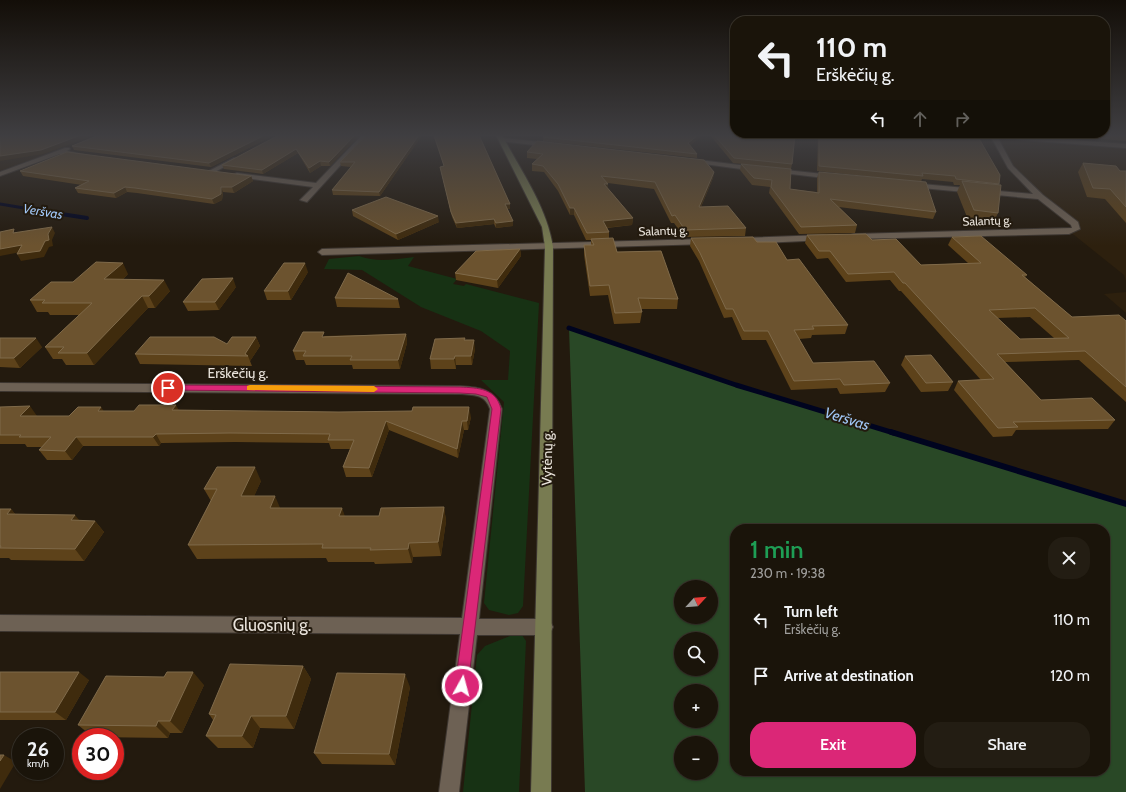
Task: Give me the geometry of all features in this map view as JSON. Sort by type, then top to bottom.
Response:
[{"type":"main road","name":"Vytėnų g.","points":[[518,172],[546,227],[549,247],[549,332],[541,792]]},
{"type":"street","points":[[208,172],[318,184]]},
{"type":"street","points":[[304,200],[330,172]]},
{"type":"street","points":[[788,172],[838,177]]},
{"type":"street","points":[[1015,172],[1040,197]]},
{"type":"street","points":[[900,183],[1040,197]]},
{"type":"street","name":"Salantų g.","points":[[847,237],[1069,231],[1076,229],[1075,224],[1040,197]]},
{"type":"street","points":[[731,241],[832,237]]},
{"type":"street","name":"Salantų g.","points":[[322,252],[549,247],[715,241]]},
{"type":"street","name":"Erškėčių g.","points":[[0,387],[477,391],[490,395],[495,402],[496,409],[469,626]]},
{"type":"street","name":"Gluosnių g.","points":[[0,623],[469,626],[499,628],[544,627]]},
{"type":"street","points":[[449,792],[469,626]]},
{"type":"shaded area","points":[[1015,172],[1126,172],[1126,281],[1124,275],[1069,231],[1076,229]]},
{"type":"shaded area","points":[[1126,292],[1126,313],[1104,294]]},
{"type":"green space","points":[[359,256],[380,260],[414,257],[408,266],[457,279],[453,284],[464,286],[466,284],[539,303],[523,606],[518,613],[509,615],[489,610],[484,603],[504,402],[481,380],[508,380],[510,351],[481,331],[421,307],[362,270],[324,269],[329,259]]},
{"type":"green space","points":[[569,328],[736,385],[1126,504],[1126,792],[585,792]]},
{"type":"green space","points":[[515,634],[522,635],[526,641],[519,792],[463,792],[477,655],[485,646]]},
{"type":"building","points":[[27,172],[220,172],[251,176],[232,187],[221,187],[221,194],[212,199],[125,187],[114,193],[75,188],[89,181]]},
{"type":"building","points":[[347,172],[393,172],[379,192],[332,190]]},
{"type":"building","points":[[441,172],[496,172],[510,204],[505,204],[513,221],[496,223],[494,219],[456,223],[451,212]]},
{"type":"building","points":[[548,172],[714,172],[699,207],[728,206],[746,228],[685,230],[675,215],[672,216],[655,182],[601,176],[608,184],[604,184],[633,218],[603,221],[609,232],[587,233],[574,208],[570,208],[558,184]]},
{"type":"building","points":[[748,172],[791,172],[790,189],[819,193],[819,172],[926,182],[936,212],[830,199],[857,225],[801,227],[771,187],[772,180],[754,178]]},
{"type":"building","points":[[881,172],[998,172],[1000,175],[999,184],[956,179],[955,176],[922,173],[923,176]]},
{"type":"building","points":[[1087,172],[1126,172],[1126,207],[1110,189],[1093,188]]},
{"type":"building","points":[[962,181],[1001,185],[998,213],[974,210]]},
{"type":"building","points":[[386,197],[438,216],[396,234],[352,210]]},
{"type":"building","points":[[52,227],[48,234],[49,240],[45,241],[40,251],[17,254],[22,245],[0,249],[0,232],[14,229],[13,233]]},
{"type":"building","points":[[866,234],[872,240],[896,239],[921,265],[981,263],[952,237],[981,236],[1027,275],[1022,275],[1072,317],[1119,315],[1126,321],[1126,387],[1085,351],[997,354],[1041,400],[1092,398],[1115,420],[1013,422],[1018,427],[998,428],[958,381],[994,379],[905,283],[903,283],[894,272],[848,274],[830,251],[819,251],[807,235]],"holes":[[[1035,308],[1069,338],[1020,339],[989,310]]]},
{"type":"building","points":[[753,237],[757,242],[776,242],[787,260],[799,259],[848,325],[812,326],[814,329],[794,330],[813,363],[874,361],[890,383],[844,385],[840,379],[794,381],[768,331],[744,331],[733,309],[726,309],[700,253],[691,238]]},
{"type":"building","points":[[613,238],[617,252],[661,251],[678,299],[638,298],[642,312],[615,313],[609,285],[590,286],[584,245],[594,245],[591,239]]},
{"type":"building","points":[[520,249],[497,280],[455,273],[476,251]]},
{"type":"building","points":[[96,262],[123,263],[104,279],[164,280],[149,296],[142,296],[87,353],[58,353],[64,347],[45,347],[92,303],[42,303],[45,300],[30,300],[51,282],[73,282]]},
{"type":"building","points":[[284,263],[305,263],[288,291],[264,291]]},
{"type":"building","points":[[348,273],[398,299],[335,298]]},
{"type":"building","points":[[233,278],[215,302],[183,302],[202,279]]},
{"type":"building","points":[[303,332],[324,332],[322,337],[406,334],[398,360],[350,360],[352,356],[303,356],[306,351],[293,351]]},
{"type":"building","points":[[150,337],[214,337],[227,344],[232,337],[256,337],[245,354],[248,356],[135,354]]},
{"type":"building","points":[[0,338],[36,338],[14,358],[0,358]]},
{"type":"building","points":[[465,338],[464,340],[474,340],[471,356],[455,356],[454,359],[430,359],[435,339]]},
{"type":"building","points":[[931,355],[953,382],[926,383],[905,356]]},
{"type":"building","points":[[139,405],[176,405],[172,410],[339,412],[412,411],[413,407],[469,407],[467,421],[462,421],[457,449],[386,421],[369,468],[343,467],[354,440],[328,440],[330,434],[230,433],[156,434],[153,437],[76,437],[65,451],[39,450],[51,437],[19,437],[21,435],[0,435],[0,407],[30,406],[20,416],[69,416],[78,407],[101,407],[98,411],[134,411]]},
{"type":"building","points":[[217,467],[255,467],[241,496],[275,496],[270,508],[342,508],[339,516],[379,516],[381,508],[444,507],[438,542],[409,543],[408,549],[370,550],[371,548],[322,548],[323,544],[188,545],[217,489],[204,489]]},
{"type":"building","points":[[0,509],[11,509],[7,514],[75,515],[71,520],[95,521],[75,549],[0,548]]},
{"type":"building","points":[[230,664],[303,666],[286,716],[251,716],[242,736],[206,736],[216,715],[209,714]]},
{"type":"building","points":[[0,672],[79,672],[55,712],[0,712]]},
{"type":"building","points":[[167,672],[193,672],[170,721],[158,721],[156,726],[78,725],[106,676],[164,677]]},
{"type":"building","points":[[337,673],[405,674],[389,754],[314,753]]},
{"type":"building","points":[[0,755],[4,755],[0,761]]},
{"type":"waterway","name":"Veršvas","points":[[0,204],[42,211]]},
{"type":"waterway","name":"Veršvas","points":[[42,211],[87,218]]},
{"type":"waterway","name":"Veršvas","points":[[42,211],[48,212]]},
{"type":"waterway","name":"Veršvas","points":[[569,328],[736,385],[894,433]]},
{"type":"waterway","name":"Veršvas","points":[[891,432],[1126,504]]},
{"type":"slow traffic","points":[[250,388],[374,389]]},
{"type":"route","points":[[168,388],[460,390],[477,391],[490,395],[495,402],[496,409],[462,686]]}]
